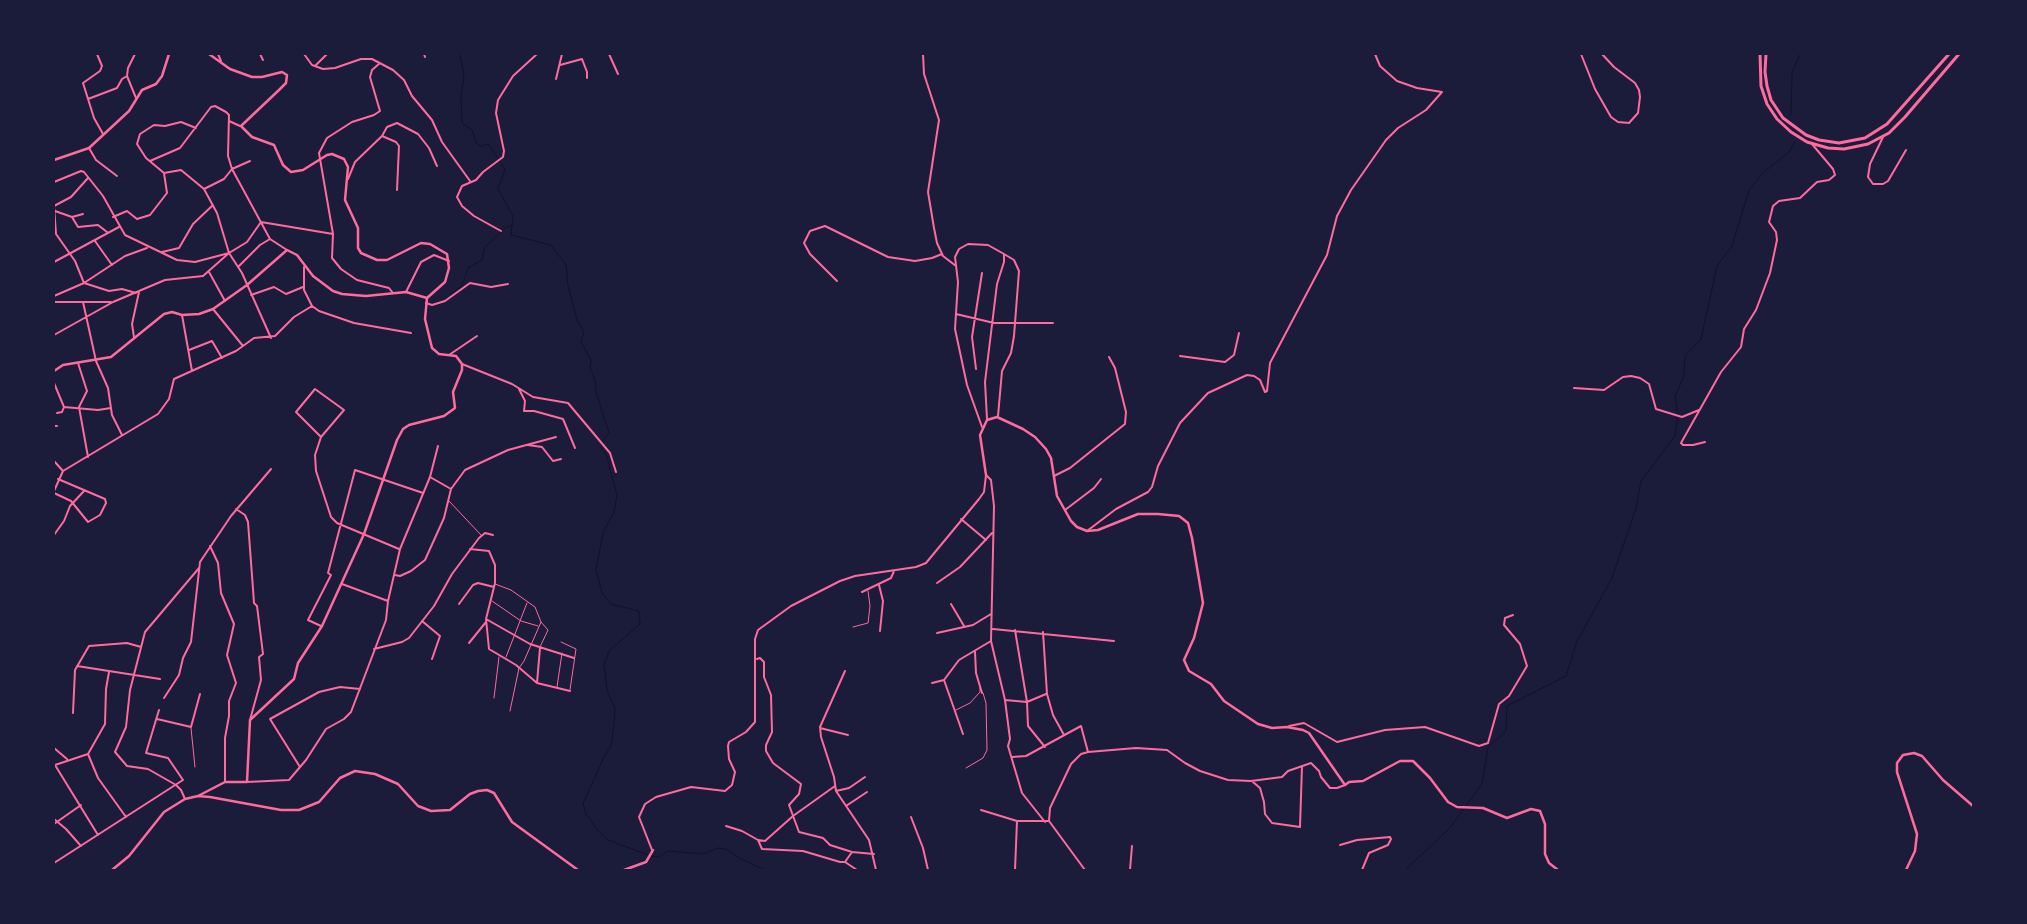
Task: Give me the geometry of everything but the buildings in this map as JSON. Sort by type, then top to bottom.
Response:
[{"type":"highway","points":[[1760,54],[1759,77],[1767,104],[1784,126],[1812,144],[1844,149],[1860,147],[1883,137],[1905,117],[1959,54]]},
{"type":"highway","points":[[1766,54],[1764,72],[1767,86],[1771,100],[1783,118],[1806,135],[1826,142],[1839,143],[1865,138],[1887,124],[1949,54]]},
{"type":"street","points":[[97,54],[102,66],[100,71],[84,81],[94,118],[103,134]]},
{"type":"street","points":[[135,54],[128,68],[127,76],[136,98]]},
{"type":"street","points":[[54,160],[88,148],[130,111],[142,90],[156,84],[162,76],[169,54]]},
{"type":"street","points":[[209,54],[230,69],[252,77],[262,78],[282,72],[287,75],[286,83],[241,126]]},
{"type":"street","points":[[218,54],[222,63]]},
{"type":"street","points":[[260,54],[264,60]]},
{"type":"street","points":[[304,54],[315,66],[335,68],[361,60],[372,59],[404,80],[412,96],[432,120],[442,142],[470,181]]},
{"type":"street","points":[[315,66],[327,54]]},
{"type":"street","points":[[501,231],[479,220],[458,202],[460,189],[470,181],[476,180],[502,157],[504,151],[496,113],[498,100],[514,76],[537,54]]},
{"type":"street","points":[[556,79],[560,65],[558,61],[562,54]]},
{"type":"street","points":[[609,54],[618,74]]},
{"type":"street","points":[[923,54],[924,74],[939,120],[928,192],[936,243],[942,254],[956,266]]},
{"type":"street","points":[[1087,530],[1116,509],[1148,492],[1152,487],[1158,466],[1180,423],[1208,393],[1247,375],[1254,376],[1260,380],[1262,388],[1265,392],[1268,391],[1270,363],[1327,255],[1337,216],[1351,190],[1386,140],[1398,128],[1426,110],[1442,92],[1417,88],[1398,81],[1380,66],[1375,54]]},
{"type":"street","points":[[1581,54],[1595,89],[1612,117],[1618,122],[1629,123],[1638,113],[1639,90],[1635,83],[1614,67],[1602,54]]},
{"type":"street","points":[[560,65],[582,59],[587,72],[587,78]]},
{"type":"street","points":[[380,63],[372,70],[370,77],[380,108],[374,115],[357,120],[327,138],[321,148],[320,158],[333,234],[331,253],[335,264],[357,280],[388,288],[393,294]]},
{"type":"street","points":[[88,99],[117,88],[122,79],[127,76]]},
{"type":"street","points":[[150,161],[180,148],[196,128],[204,113],[215,106],[226,112],[229,121],[228,156],[232,169],[270,239],[297,255],[304,267],[333,292],[352,296],[406,292],[427,298]]},
{"type":"street","points":[[229,121],[241,126],[252,137],[274,145],[286,170],[291,172],[303,170],[320,158],[332,154],[347,163],[345,200],[358,228],[358,248],[368,257],[377,260],[387,260],[421,243],[440,248],[447,254],[449,261],[445,282],[427,298],[425,303],[425,319],[432,348],[439,354],[456,356],[462,364],[519,388],[542,400],[568,403],[610,453],[616,472]]},
{"type":"street","points":[[113,217],[127,211],[138,219],[150,215],[166,193],[164,173],[141,152],[137,144],[140,134],[154,125],[165,126],[181,122],[196,128]]},
{"type":"street","points":[[346,184],[355,162],[382,136],[391,124],[404,125],[418,134],[425,142],[437,166]]},
{"type":"street","points":[[382,136],[396,142],[399,146],[397,190]]},
{"type":"street","points":[[1883,137],[1870,164],[1868,177],[1873,184],[1883,184],[1888,181],[1906,150]]},
{"type":"street","points":[[1705,442],[1684,445],[1681,442],[1721,372],[1741,347],[1744,329],[1756,310],[1770,272],[1777,240],[1776,232],[1769,222],[1773,206],[1779,201],[1800,198],[1817,182],[1829,180],[1835,175],[1834,169],[1812,144]]},
{"type":"street","points":[[88,148],[96,160],[117,176]]},
{"type":"street","points":[[204,189],[224,179],[232,169],[250,161]]},
{"type":"street","points":[[164,173],[171,170],[181,170],[204,189],[213,205],[228,253],[238,267],[271,338]]},
{"type":"street","points":[[54,182],[81,171],[103,196],[119,227],[131,240],[177,260],[195,262],[228,253],[247,242],[261,222]]},
{"type":"street","points":[[88,178],[71,197],[54,206],[56,234],[70,254],[84,283],[109,291],[122,289],[136,293]]},
{"type":"street","points":[[162,252],[179,248],[193,224],[213,205]]},
{"type":"street","points":[[55,211],[72,217],[83,214]]},
{"type":"street","points":[[72,217],[78,227],[98,225],[107,232]]},
{"type":"street","points":[[261,222],[333,234]]},
{"type":"street","points":[[837,281],[810,254],[804,243],[810,230],[825,226],[888,257],[915,261],[942,254]]},
{"type":"street","points":[[54,262],[70,254],[78,247],[95,241],[107,232],[119,227]]},
{"type":"street","points":[[238,267],[260,245],[270,239]]},
{"type":"street","points":[[95,241],[112,265]]},
{"type":"street","points":[[982,428],[967,385],[955,329],[955,257],[957,252],[968,244],[988,245],[1014,260],[1019,271],[1011,353],[1002,371],[998,417]]},
{"type":"street","points":[[113,302],[54,302],[54,297],[84,283],[125,256],[148,248]]},
{"type":"street","points":[[54,371],[63,365],[111,357],[164,314],[172,312],[182,315],[199,314],[213,309],[247,285],[287,250]]},
{"type":"street","points":[[54,334],[113,302],[165,280],[198,278],[209,272],[228,253]]},
{"type":"street","points":[[624,870],[640,866],[650,858],[652,850],[639,817],[645,804],[656,797],[691,787],[725,791],[732,785],[735,772],[729,759],[729,742],[746,732],[755,722],[756,634],[772,619],[840,581],[916,567],[926,563],[984,492],[986,475],[980,440],[982,428],[987,420],[985,382],[998,284],[1004,262],[1004,254]]},
{"type":"street","points":[[406,292],[421,262],[434,255],[449,261]]},
{"type":"street","points":[[304,267],[304,287],[312,306],[319,311],[354,324],[411,333]]},
{"type":"street","points":[[209,272],[225,301]]},
{"type":"street","points":[[976,369],[972,337],[982,273]]},
{"type":"street","points":[[425,303],[432,305],[445,301],[470,283],[491,287],[508,284]]},
{"type":"street","points":[[250,294],[274,287],[286,294],[304,287]]},
{"type":"street","points":[[134,338],[132,324],[139,292]]},
{"type":"street","points":[[82,302],[96,360],[106,381],[114,423],[122,436]]},
{"type":"street","points":[[58,479],[106,500],[103,510],[95,519],[89,522],[86,521],[73,503],[54,492],[58,479],[62,471],[158,414],[169,399],[174,379],[222,358],[243,347],[254,338],[271,338],[294,317],[312,306]]},
{"type":"street","points":[[213,309],[243,347]]},
{"type":"street","points":[[956,314],[994,323],[1053,323]]},
{"type":"street","points":[[182,315],[192,371]]},
{"type":"street","points":[[1180,356],[1226,362],[1234,355],[1239,333]]},
{"type":"street","points":[[449,355],[477,336]]},
{"type":"street","points":[[188,350],[212,340],[222,358]]},
{"type":"street","points":[[1054,476],[1070,468],[1125,424],[1126,412],[1115,368],[1109,357]]},
{"type":"street","points":[[78,363],[87,390],[79,407],[88,457]]},
{"type":"street","points":[[250,720],[294,679],[298,663],[322,626],[364,534],[397,440],[403,429],[409,425],[444,416],[456,408],[453,392],[462,370],[462,364]]},
{"type":"street","points":[[1574,388],[1604,390],[1623,377],[1631,376],[1649,384],[1656,408],[1682,417],[1700,410]]},
{"type":"street","points":[[54,383],[64,407],[62,412],[58,413]]},
{"type":"street","points":[[519,388],[525,401],[524,411],[534,411],[563,419],[575,448]]},
{"type":"street","points":[[321,437],[297,414],[296,410],[313,390],[318,390],[344,410],[321,437],[315,454],[316,470],[328,513],[337,523],[400,549]]},
{"type":"street","points":[[64,407],[98,410],[110,408]]},
{"type":"street","points":[[987,420],[998,417],[1035,436],[1051,458],[1057,496],[1078,527],[1087,530],[1098,530],[1138,514],[1179,516],[1188,523],[1203,603],[1194,638],[1186,652],[1184,660],[1186,669],[1211,684],[1224,701],[1258,724],[1272,728],[1287,728],[1309,733],[1345,785]]},
{"type":"street","points":[[394,575],[400,576],[425,560],[444,518],[452,489],[465,470],[494,456],[556,437]]},
{"type":"street","points":[[526,445],[542,447],[553,461],[561,459]]},
{"type":"street","points":[[112,870],[124,861],[164,812],[185,799],[198,796],[225,782],[283,782],[294,776],[326,729],[349,716],[386,620],[388,601],[400,549],[430,477],[438,446]]},
{"type":"street","points":[[54,461],[62,471]]},
{"type":"street","points":[[185,799],[181,790],[176,785],[148,770],[127,766],[116,752],[126,727],[133,675],[146,632],[150,626],[199,568],[210,546],[236,509],[271,469]]},
{"type":"street","points":[[322,626],[308,620],[330,575],[328,573],[355,470],[424,493]]},
{"type":"street","points":[[986,475],[991,480],[994,506],[991,614],[993,630],[991,641],[1005,700],[1011,757],[1022,794],[1045,822]]},
{"type":"street","points":[[430,477],[452,489]]},
{"type":"street","points":[[1065,510],[1094,488],[1101,478]]},
{"type":"street","points":[[54,535],[73,503],[84,491]]},
{"type":"street","points":[[449,501],[482,535],[493,535]]},
{"type":"street","points":[[236,509],[245,515],[248,522],[252,589],[254,603],[258,606],[262,654],[259,657],[261,680],[250,720],[247,782]]},
{"type":"street","points":[[961,519],[986,540]]},
{"type":"street","points":[[937,583],[953,574],[992,533]]},
{"type":"street","points":[[374,649],[402,642],[422,621],[437,602],[452,574],[482,535]]},
{"type":"street","points":[[210,546],[218,563],[221,593],[234,624],[227,655],[236,683],[229,701],[229,716],[224,738],[225,782]]},
{"type":"street","points":[[470,549],[489,551],[495,565],[495,583],[486,621],[489,649],[519,668],[537,683],[570,691],[576,649],[561,642]]},
{"type":"street","points":[[164,698],[179,675],[183,658],[191,642],[199,568]]},
{"type":"street","points":[[862,592],[879,585],[893,576],[894,570]]},
{"type":"street","points":[[459,604],[473,585],[478,583],[494,587]]},
{"type":"street","points":[[495,583],[511,590],[537,610],[541,622],[548,630],[540,648],[537,683]]},
{"type":"street","points":[[342,584],[388,601]]},
{"type":"street","points":[[879,585],[882,601],[880,631]]},
{"type":"street","points":[[853,627],[868,623],[870,606],[868,590]]},
{"type":"street","points":[[491,600],[521,621],[538,627]]},
{"type":"street","points":[[506,659],[527,602]]},
{"type":"street","points":[[951,604],[964,626]]},
{"type":"street","points":[[938,633],[973,625],[991,614]]},
{"type":"street","points":[[1287,728],[1296,723],[1304,723],[1337,742],[1385,730],[1425,727],[1479,746],[1488,743],[1499,704],[1509,696],[1527,666],[1520,644],[1504,625],[1505,618],[1513,615]]},
{"type":"street","points":[[422,621],[439,635],[432,659]]},
{"type":"street","points":[[486,621],[530,644],[574,658]]},
{"type":"street","points":[[469,643],[486,621]]},
{"type":"street","points":[[510,711],[519,668],[541,622]]},
{"type":"street","points":[[993,630],[1044,632],[1114,640]]},
{"type":"street","points":[[1016,630],[1027,702],[1028,726],[1044,747]]},
{"type":"street","points":[[1044,632],[1047,694],[1053,715],[1064,735]]},
{"type":"street","points":[[932,683],[944,680],[959,660],[991,641]]},
{"type":"street","points":[[74,713],[77,666],[84,659],[89,646],[127,643],[141,647]]},
{"type":"street","points":[[966,768],[984,758],[987,750],[986,703],[974,658],[975,652]]},
{"type":"street","points":[[556,688],[562,653]]},
{"type":"street","points":[[494,698],[499,656]]},
{"type":"street","points":[[757,659],[760,658],[764,662],[764,677],[771,695],[772,732],[766,744],[766,751],[774,762],[801,784],[799,794],[789,805],[801,834],[823,838],[830,845],[852,852],[874,854]]},
{"type":"street","points":[[77,666],[160,680]]},
{"type":"street","points":[[845,671],[820,728],[822,747],[834,776],[836,791],[869,840],[874,854],[876,870]]},
{"type":"street","points":[[98,835],[55,764],[88,754],[105,724],[109,672]]},
{"type":"street","points":[[944,680],[963,734]]},
{"type":"street","points":[[956,710],[970,703],[980,692],[980,684]]},
{"type":"street","points":[[300,767],[271,722],[271,718],[309,696],[340,687],[360,689]]},
{"type":"street","points":[[195,767],[190,727],[200,694]]},
{"type":"street","points":[[1005,700],[1027,702],[1047,694]]},
{"type":"street","points":[[54,863],[183,780],[168,758],[146,753],[159,710]]},
{"type":"street","points":[[156,719],[190,727]]},
{"type":"street","points":[[1011,757],[1026,756],[1081,726],[1088,752]]},
{"type":"street","points":[[820,728],[848,734]]},
{"type":"street","points":[[54,748],[68,760]]},
{"type":"street","points":[[1085,870],[1049,821],[1050,808],[1071,764],[1081,754],[1136,748],[1167,750],[1200,771],[1228,780],[1251,781],[1282,777],[1288,771],[1308,763],[1314,765],[1330,788],[1337,788],[1349,782],[1363,781],[1388,765],[1400,761],[1413,761],[1430,778],[1448,802],[1462,808],[1483,808],[1507,818],[1531,809],[1540,811],[1545,824],[1545,854],[1549,863],[1558,870]]},
{"type":"street","points":[[1906,870],[1915,852],[1917,834],[1897,772],[1897,763],[1903,755],[1914,753],[1922,756],[1943,780],[1973,806]]},
{"type":"street","points":[[88,754],[98,778],[126,817]]},
{"type":"street","points":[[1251,781],[1260,788],[1265,814],[1272,823],[1300,827],[1302,766]]},
{"type":"street","points":[[198,796],[281,810],[299,810],[319,802],[340,778],[351,771],[364,771],[388,779],[405,790],[418,806],[431,811],[450,810],[470,794],[487,790],[494,793],[500,800],[512,822],[578,870]]},
{"type":"street","points":[[836,791],[849,788],[865,777]]},
{"type":"street","points":[[726,826],[742,831],[758,840],[768,840],[793,816],[835,786]]},
{"type":"street","points":[[846,806],[867,792]]},
{"type":"street","points":[[54,824],[81,806]]},
{"type":"street","points":[[981,810],[1017,821],[1049,821]]},
{"type":"street","points":[[911,817],[923,848],[928,870]]},
{"type":"street","points":[[54,819],[81,846]]},
{"type":"street","points":[[1015,870],[1017,821]]},
{"type":"street","points":[[1340,845],[1357,840],[1390,837],[1388,845],[1369,853],[1362,870]]},
{"type":"street","points":[[758,840],[762,849],[802,851],[845,862],[857,870]]},
{"type":"street","points":[[1130,870],[1132,846]]},
{"type":"street","points":[[845,862],[852,852]]},
{"type":"waterway","points":[[460,54],[464,76],[461,97],[462,123],[472,130],[477,144],[481,146],[488,144],[505,169],[498,189],[513,216],[511,235],[551,245],[566,265],[568,286],[577,320],[584,332],[581,342],[591,360],[590,368],[595,379],[596,392],[609,433],[603,441]]},
{"type":"waterway","points":[[1791,115],[1792,73],[1800,54]]},
{"type":"waterway","points":[[1405,870],[1449,829],[1482,784],[1488,747],[1506,731],[1507,706],[1566,676],[1577,641],[1612,578],[1636,508],[1641,481],[1675,436],[1678,415],[1675,396],[1684,376],[1685,356],[1701,339],[1717,266],[1732,246],[1749,190],[1764,172],[1789,152],[1795,142]]},
{"type":"waterway","points":[[450,294],[462,286],[468,268],[482,260],[484,248],[506,227],[512,225]]},
{"type":"waterway","points":[[601,448],[606,454],[617,495],[614,512],[603,533],[596,570],[602,593],[611,604],[639,611],[640,624],[609,651],[604,665],[607,691],[615,708],[614,724],[611,746],[603,759],[583,804],[586,814],[598,831],[608,840],[651,856],[659,857],[668,851],[703,854],[718,848],[726,849],[741,859],[765,870]]}]
